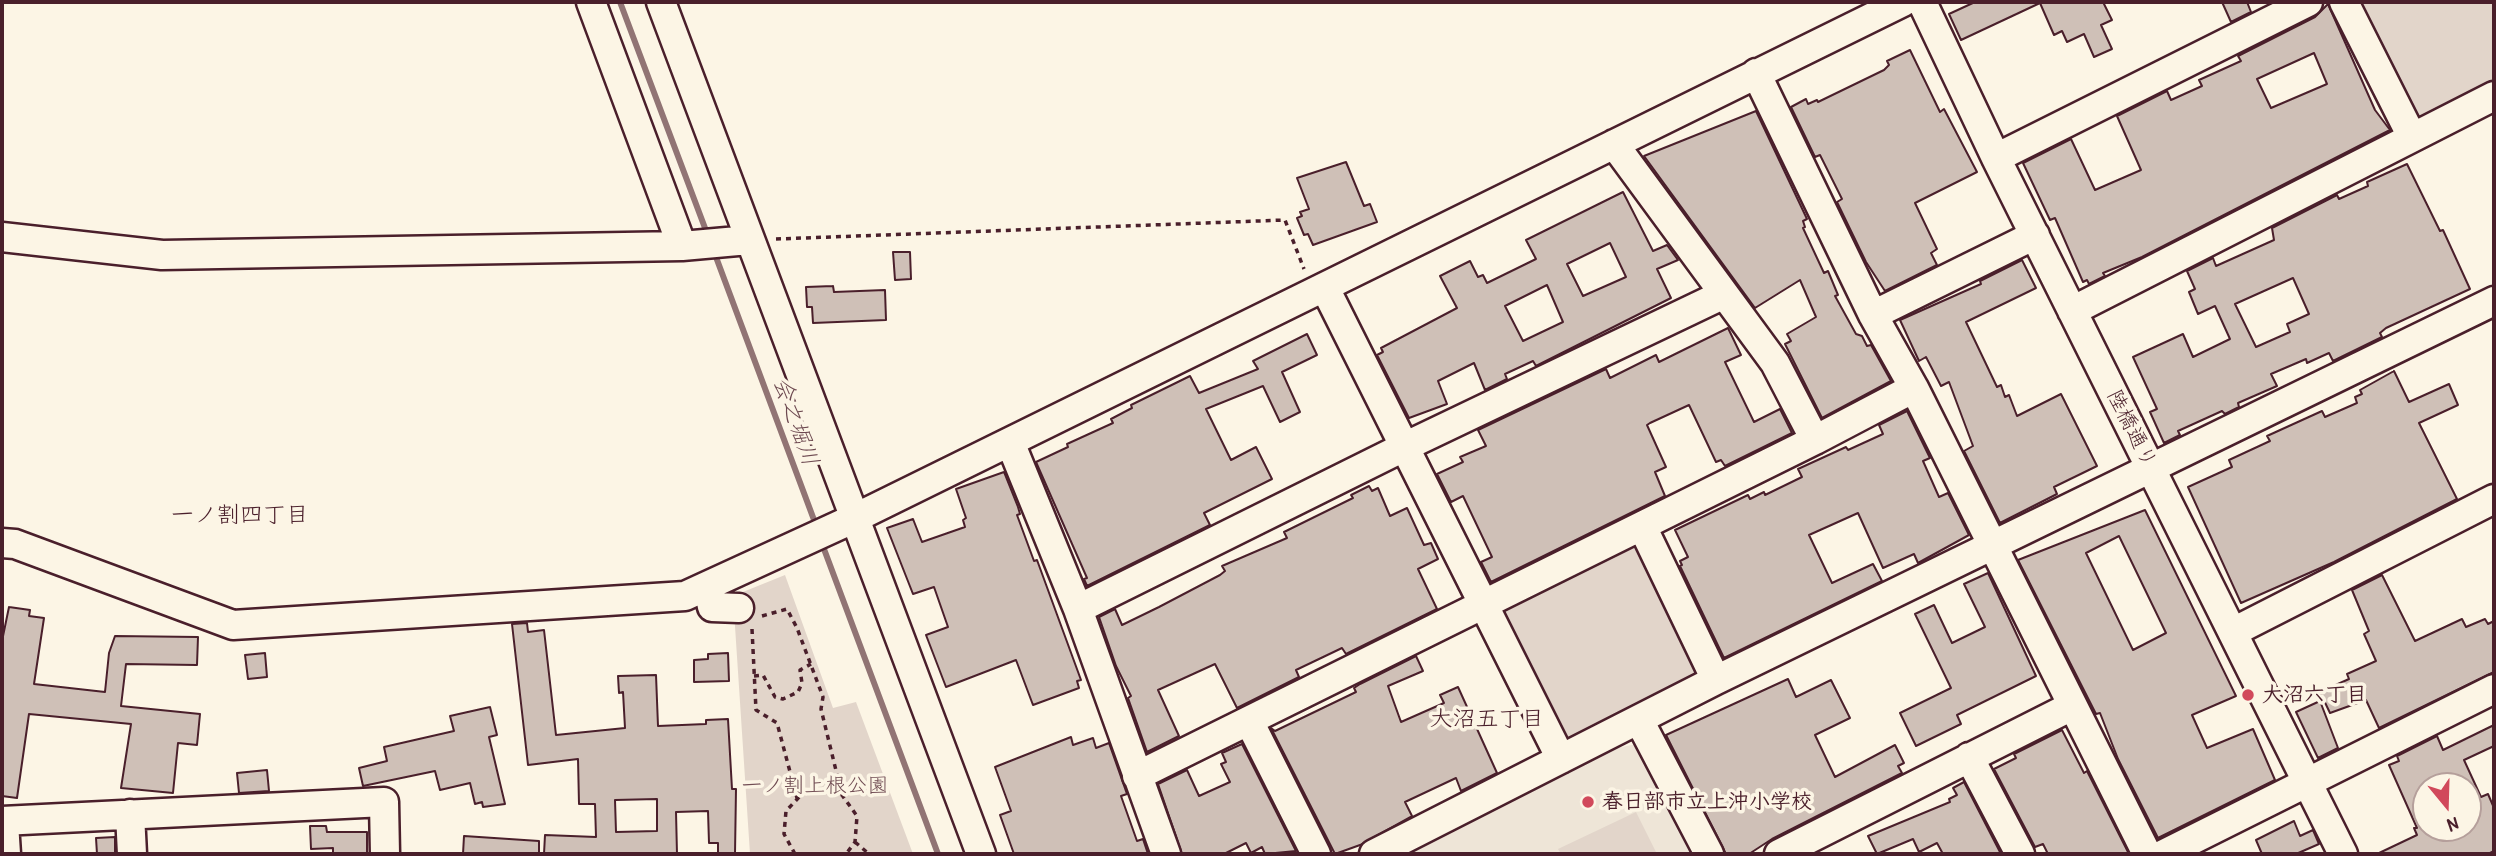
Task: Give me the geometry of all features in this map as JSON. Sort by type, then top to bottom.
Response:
[{"type":"street","points":[[591,2],[682,246]]},
{"type":"street","points":[[661,2],[749,240],[844,523],[981,854]]},
{"type":"street","points":[[2,543],[15,544],[233,625],[685,596],[844,523],[1903,2]]},
{"type":"street","name":"陸橋通り","points":[[1922,2],[1996,159],[2343,854]]},
{"type":"street","points":[[1996,159],[2308,2]]},
{"type":"street","points":[[2344,2],[2412,137]]},
{"type":"street","points":[[1756,73],[1873,315],[1914,388],[2147,854]]},
{"type":"street","points":[[2072,311],[2494,96]]},
{"type":"street","points":[[1614,144],[1775,363],[1815,440]]},
{"type":"street","points":[[1873,315],[2035,235]]},
{"type":"street","points":[[2,237],[162,255],[682,246],[749,240]]},
{"type":"street","points":[[1321,290],[1404,447],[1561,759]]},
{"type":"street","points":[[1079,610],[1404,447],[1723,295]]},
{"type":"street","points":[[1374,854],[1716,680],[2494,301]]},
{"type":"street","points":[[1137,776],[1815,440],[1914,388]]},
{"type":"street","points":[[1010,442],[1079,610],[1166,854]]},
{"type":"street","points":[[2232,632],[2494,499]]},
{"type":"street","points":[[1642,526],[1716,680]]},
{"type":"street","points":[[708,586],[712,607],[739,608]]},
{"type":"street","points":[[2164,854],[2494,689]]},
{"type":"street","points":[[1779,854],[2072,706]]},
{"type":"street","points":[[1639,720],[1709,854]]},
{"type":"street","points":[[1249,721],[1316,854]]},
{"type":"street","points":[[1969,757],[2020,854]]},
{"type":"street","points":[[6,854],[3,822],[384,802],[385,854]]},
{"type":"street","points":[[130,814],[132,854]]},
{"type":"path","points":[[749,240],[1285,220],[1321,290]]},
{"type":"path","points":[[797,798],[777,723],[756,710],[754,676],[751,619],[787,609],[823,697],[821,709],[842,795],[857,816],[855,842],[846,854]]},
{"type":"path","points":[[754,676],[763,675],[775,696],[783,699],[798,692],[802,683],[800,670],[811,664]]},
{"type":"path","points":[[792,853],[784,834],[783,822],[786,811],[797,798],[817,789],[842,795]]},
{"type":"path","points":[[855,842],[869,854]]},
{"type":"shaded area","name":"春日部市立上沖小学校","points":[[1636,744],[1695,854],[1404,854],[1613,749]]},
{"type":"green space","points":[[2355,2],[2494,2],[2494,83],[2417,121]]},
{"type":"green space","points":[[1637,543],[1706,677],[1566,745],[1501,612]]},
{"type":"green space","name":"一ノ割上根公園","points":[[785,575],[833,708],[856,702],[913,854],[750,854],[733,596]]},
{"type":"green space","points":[[1636,812],[1657,854],[1561,854],[1558,849]]},
{"type":"building","points":[[1975,2],[2103,2],[2112,20],[2101,25],[2112,49],[2094,57],[2084,34],[2067,42],[2062,31],[2054,35],[2040,3],[1961,40],[1949,14]]},
{"type":"building","points":[[2222,2],[2247,2],[2251,12],[2231,22]]},
{"type":"building","points":[[2328,4],[2375,110],[2390,130],[2142,257],[2103,273],[2105,276],[2089,284],[2087,280],[2083,282],[2055,218],[2050,220],[2023,163],[2071,139],[2095,190],[2141,170],[2117,116],[2167,91],[2171,100],[2202,86],[2199,80],[2241,61],[2238,56],[2315,17]],"holes":[[[2314,53],[2327,84],[2271,108],[2257,79]]]},
{"type":"building","points":[[1910,50],[1940,112],[1944,109],[1977,172],[1915,203],[1937,249],[1931,253],[1937,265],[1885,291],[1866,262],[1837,202],[1842,199],[1820,155],[1815,157],[1791,107],[1806,99],[1808,104],[1817,100],[1818,102],[1884,70],[1889,65],[1887,61]]},
{"type":"building","points":[[1756,111],[1807,219],[1803,221],[1803,228],[1824,273],[1828,271],[1838,295],[1835,296],[1856,334],[1862,336],[1867,346],[1871,345],[1891,381],[1822,418],[1785,344],[1791,341],[1787,334],[1816,317],[1800,280],[1755,308],[1644,156]]},
{"type":"building","points":[[1346,162],[1364,206],[1370,204],[1377,222],[1313,245],[1308,234],[1304,235],[1297,218],[1302,216],[1300,212],[1309,209],[1297,178]]},
{"type":"building","points":[[2407,164],[2440,231],[2443,230],[2470,289],[2386,328],[2380,333],[2382,337],[2333,361],[2329,353],[2307,363],[2306,359],[2271,374],[2277,386],[2238,403],[2239,407],[2225,414],[2222,411],[2178,431],[2180,435],[2164,443],[2150,412],[2157,409],[2133,357],[2183,334],[2193,357],[2230,339],[2215,306],[2198,314],[2189,292],[2195,289],[2187,271],[2213,258],[2216,266],[2274,240],[2272,228],[2337,195],[2339,199],[2368,186],[2367,182]],"holes":[[[2293,278],[2309,314],[2287,324],[2290,332],[2256,347],[2235,304]]]},
{"type":"building","points":[[1623,192],[1653,251],[1667,245],[1678,260],[1657,269],[1671,298],[1536,366],[1533,361],[1505,374],[1507,379],[1485,390],[1474,363],[1438,381],[1447,404],[1409,418],[1377,355],[1383,352],[1381,348],[1457,308],[1440,276],[1470,261],[1478,277],[1483,275],[1487,283],[1536,259],[1526,240]],"holes":[[[1610,243],[1626,277],[1583,296],[1567,264]],[[1547,285],[1563,322],[1523,341],[1505,306]]]},
{"type":"building","points":[[893,252],[910,252],[911,279],[895,280]]},
{"type":"building","points":[[2022,260],[2036,288],[1966,322],[1997,387],[2001,385],[2005,397],[2009,395],[2017,416],[2061,394],[2097,466],[2054,487],[2057,494],[2000,523],[1964,451],[1973,446],[1949,382],[1941,386],[1926,357],[1919,361],[1900,320],[1981,284],[1980,281]]},
{"type":"building","points":[[833,286],[834,292],[885,290],[886,320],[813,323],[812,307],[807,307],[806,287]]},
{"type":"building","points":[[1728,328],[1741,355],[1725,362],[1754,422],[1780,409],[1792,433],[1725,466],[1721,460],[1716,462],[1689,405],[1650,423],[1647,425],[1666,467],[1655,472],[1665,496],[1491,582],[1481,562],[1492,557],[1463,496],[1451,502],[1437,474],[1463,462],[1460,457],[1486,446],[1478,430],[1606,369],[1610,378],[1656,355],[1659,362]]},
{"type":"building","points":[[1307,334],[1317,355],[1282,372],[1300,412],[1280,422],[1263,386],[1206,409],[1231,460],[1256,447],[1272,479],[1204,513],[1210,525],[1087,586],[1084,579],[1087,578],[1036,462],[1113,423],[1111,419],[1132,408],[1131,405],[1190,376],[1199,393],[1258,369],[1253,361]]},
{"type":"building","points":[[2394,371],[2409,402],[2449,384],[2458,405],[2419,423],[2457,499],[2334,562],[2241,603],[2188,487],[2232,467],[2229,460],[2270,441],[2267,436],[2322,411],[2325,417],[2357,403],[2355,397],[2362,394],[2360,390]]},
{"type":"building","points":[[1907,411],[1930,458],[1923,461],[1939,497],[1948,493],[1969,535],[1918,563],[1914,554],[1883,568],[1858,513],[1809,535],[1832,583],[1873,564],[1882,581],[1724,658],[1680,566],[1680,561],[1688,557],[1675,530],[1748,495],[1750,499],[1764,492],[1765,495],[1802,477],[1798,469],[1883,434],[1879,425]]},
{"type":"building","points":[[1004,472],[1034,561],[1037,560],[1081,680],[1077,681],[1079,688],[1033,705],[1016,660],[946,687],[926,635],[948,627],[934,587],[913,594],[887,528],[913,519],[922,542],[965,527],[963,520],[966,518],[956,489]]},
{"type":"building","points":[[1369,486],[1372,491],[1378,488],[1390,516],[1407,508],[1424,545],[1431,543],[1438,559],[1418,569],[1437,609],[1346,654],[1342,648],[1296,670],[1299,677],[1237,708],[1215,664],[1158,690],[1179,736],[1147,752],[1128,698],[1131,696],[1116,666],[1099,617],[1115,609],[1122,625],[1220,575],[1225,571],[1222,566],[1287,538],[1284,532],[1353,498],[1351,495]]},
{"type":"building","points":[[2145,510],[2236,696],[2192,715],[2207,748],[2253,729],[2275,780],[2158,838],[2118,759],[2100,713],[2096,714],[2018,560]],"holes":[[[2119,536],[2166,633],[2133,650],[2086,553]]]},
{"type":"building","points":[[1988,573],[2036,676],[1957,715],[1961,724],[1916,746],[1900,713],[1951,688],[1915,614],[1934,605],[1952,643],[1985,627],[1964,584]]},
{"type":"building","points":[[2382,575],[2415,641],[2462,619],[2466,627],[2485,619],[2488,624],[2494,621],[2494,672],[2379,728],[2366,700],[2330,713],[2320,692],[2349,679],[2347,674],[2376,661],[2364,634],[2369,631],[2352,590]]},
{"type":"building","points":[[9,607],[30,610],[29,616],[44,618],[34,684],[105,692],[109,653],[115,636],[198,637],[197,665],[126,664],[121,706],[200,714],[197,745],[178,743],[173,793],[121,788],[131,724],[29,714],[17,798],[2,796],[2,641]]},
{"type":"building","points":[[527,623],[528,632],[544,630],[556,735],[625,728],[623,692],[619,693],[618,676],[656,675],[658,726],[706,724],[706,720],[728,719],[732,789],[736,789],[735,854],[718,854],[718,843],[709,843],[708,811],[676,812],[677,854],[544,854],[545,835],[596,837],[595,804],[579,804],[578,759],[528,765],[512,624]],"holes":[[[657,799],[657,831],[616,832],[615,800]]]},
{"type":"building","points":[[265,653],[267,677],[248,679],[245,655]]},
{"type":"building","points":[[728,653],[729,681],[694,682],[694,660],[708,659],[708,654]]},
{"type":"building","points":[[1416,656],[1423,671],[1388,686],[1401,722],[1444,703],[1440,695],[1458,687],[1497,773],[1461,791],[1456,778],[1405,802],[1412,816],[1360,845],[1335,854],[1271,728],[1275,731],[1356,692],[1354,688],[1360,684]]},
{"type":"building","points":[[1788,679],[1796,697],[1831,680],[1850,718],[1815,735],[1835,777],[1895,745],[1904,763],[1898,766],[1902,773],[1772,839],[1749,854],[1726,854],[1666,735]]},
{"type":"building","points":[[2320,701],[2338,748],[2318,758],[2296,712]]},
{"type":"building","points":[[490,707],[497,735],[489,737],[505,804],[483,807],[482,802],[475,804],[470,783],[440,790],[435,771],[363,786],[359,768],[387,761],[384,747],[454,731],[450,716]]},
{"type":"building","points":[[2494,725],[2494,746],[2464,760],[2470,772],[2412,772],[2412,817],[2389,765],[2399,761],[2397,756],[2437,736],[2443,750]]},
{"type":"building","points":[[2062,730],[2084,773],[2087,771],[2129,854],[2048,854],[2043,844],[2035,847],[1994,769],[2016,758],[2014,754]]},
{"type":"building","points":[[1071,737],[1073,745],[1093,738],[1096,748],[1109,743],[1127,794],[1121,796],[1137,841],[1143,839],[1148,854],[1014,854],[1000,815],[1011,811],[995,767]]},
{"type":"building","points":[[1242,744],[1296,851],[1265,854],[1262,847],[1251,853],[1246,843],[1224,854],[1182,854],[1158,784],[1187,770],[1199,796],[1230,782],[1221,764],[1226,762],[1222,753]]},
{"type":"building","points":[[267,770],[269,791],[239,793],[237,773]]},
{"type":"building","points":[[1964,782],[2001,854],[1943,854],[1937,843],[1919,852],[1913,839],[1877,854],[1868,836],[1950,802],[1949,799],[1957,795],[1953,788]]},
{"type":"building","points":[[2488,794],[2494,808],[2494,851],[2488,854],[2377,854],[2412,837],[2412,842],[2482,842],[2482,797]]},
{"type":"building","points":[[2294,821],[2300,836],[2313,830],[2319,844],[2296,854],[2262,854],[2256,840]]},
{"type":"building","points":[[310,826],[326,826],[327,832],[367,832],[367,853],[333,854],[333,848],[311,849]]},
{"type":"building","points":[[464,836],[539,841],[539,854],[463,854]]},
{"type":"building","points":[[115,837],[115,854],[97,854],[96,838]]},
{"type":"waterway","name":"会之堀川","points":[[620,2],[708,236]]},
{"type":"waterway","name":"会之堀川","points":[[713,249],[817,528]]},
{"type":"waterway","name":"会之堀川","points":[[821,541],[938,854]]},
{"type":"place","name":"大沼六丁目","points":[[2248,695]]},
{"type":"place","name":"春日部市立上沖小学校","points":[[1588,802]]},
{"type":"district","name":"一ノ割四丁目","points":[[240,516]]},
{"type":"district","name":"大沼五丁目","points":[[1487,720]]}]
